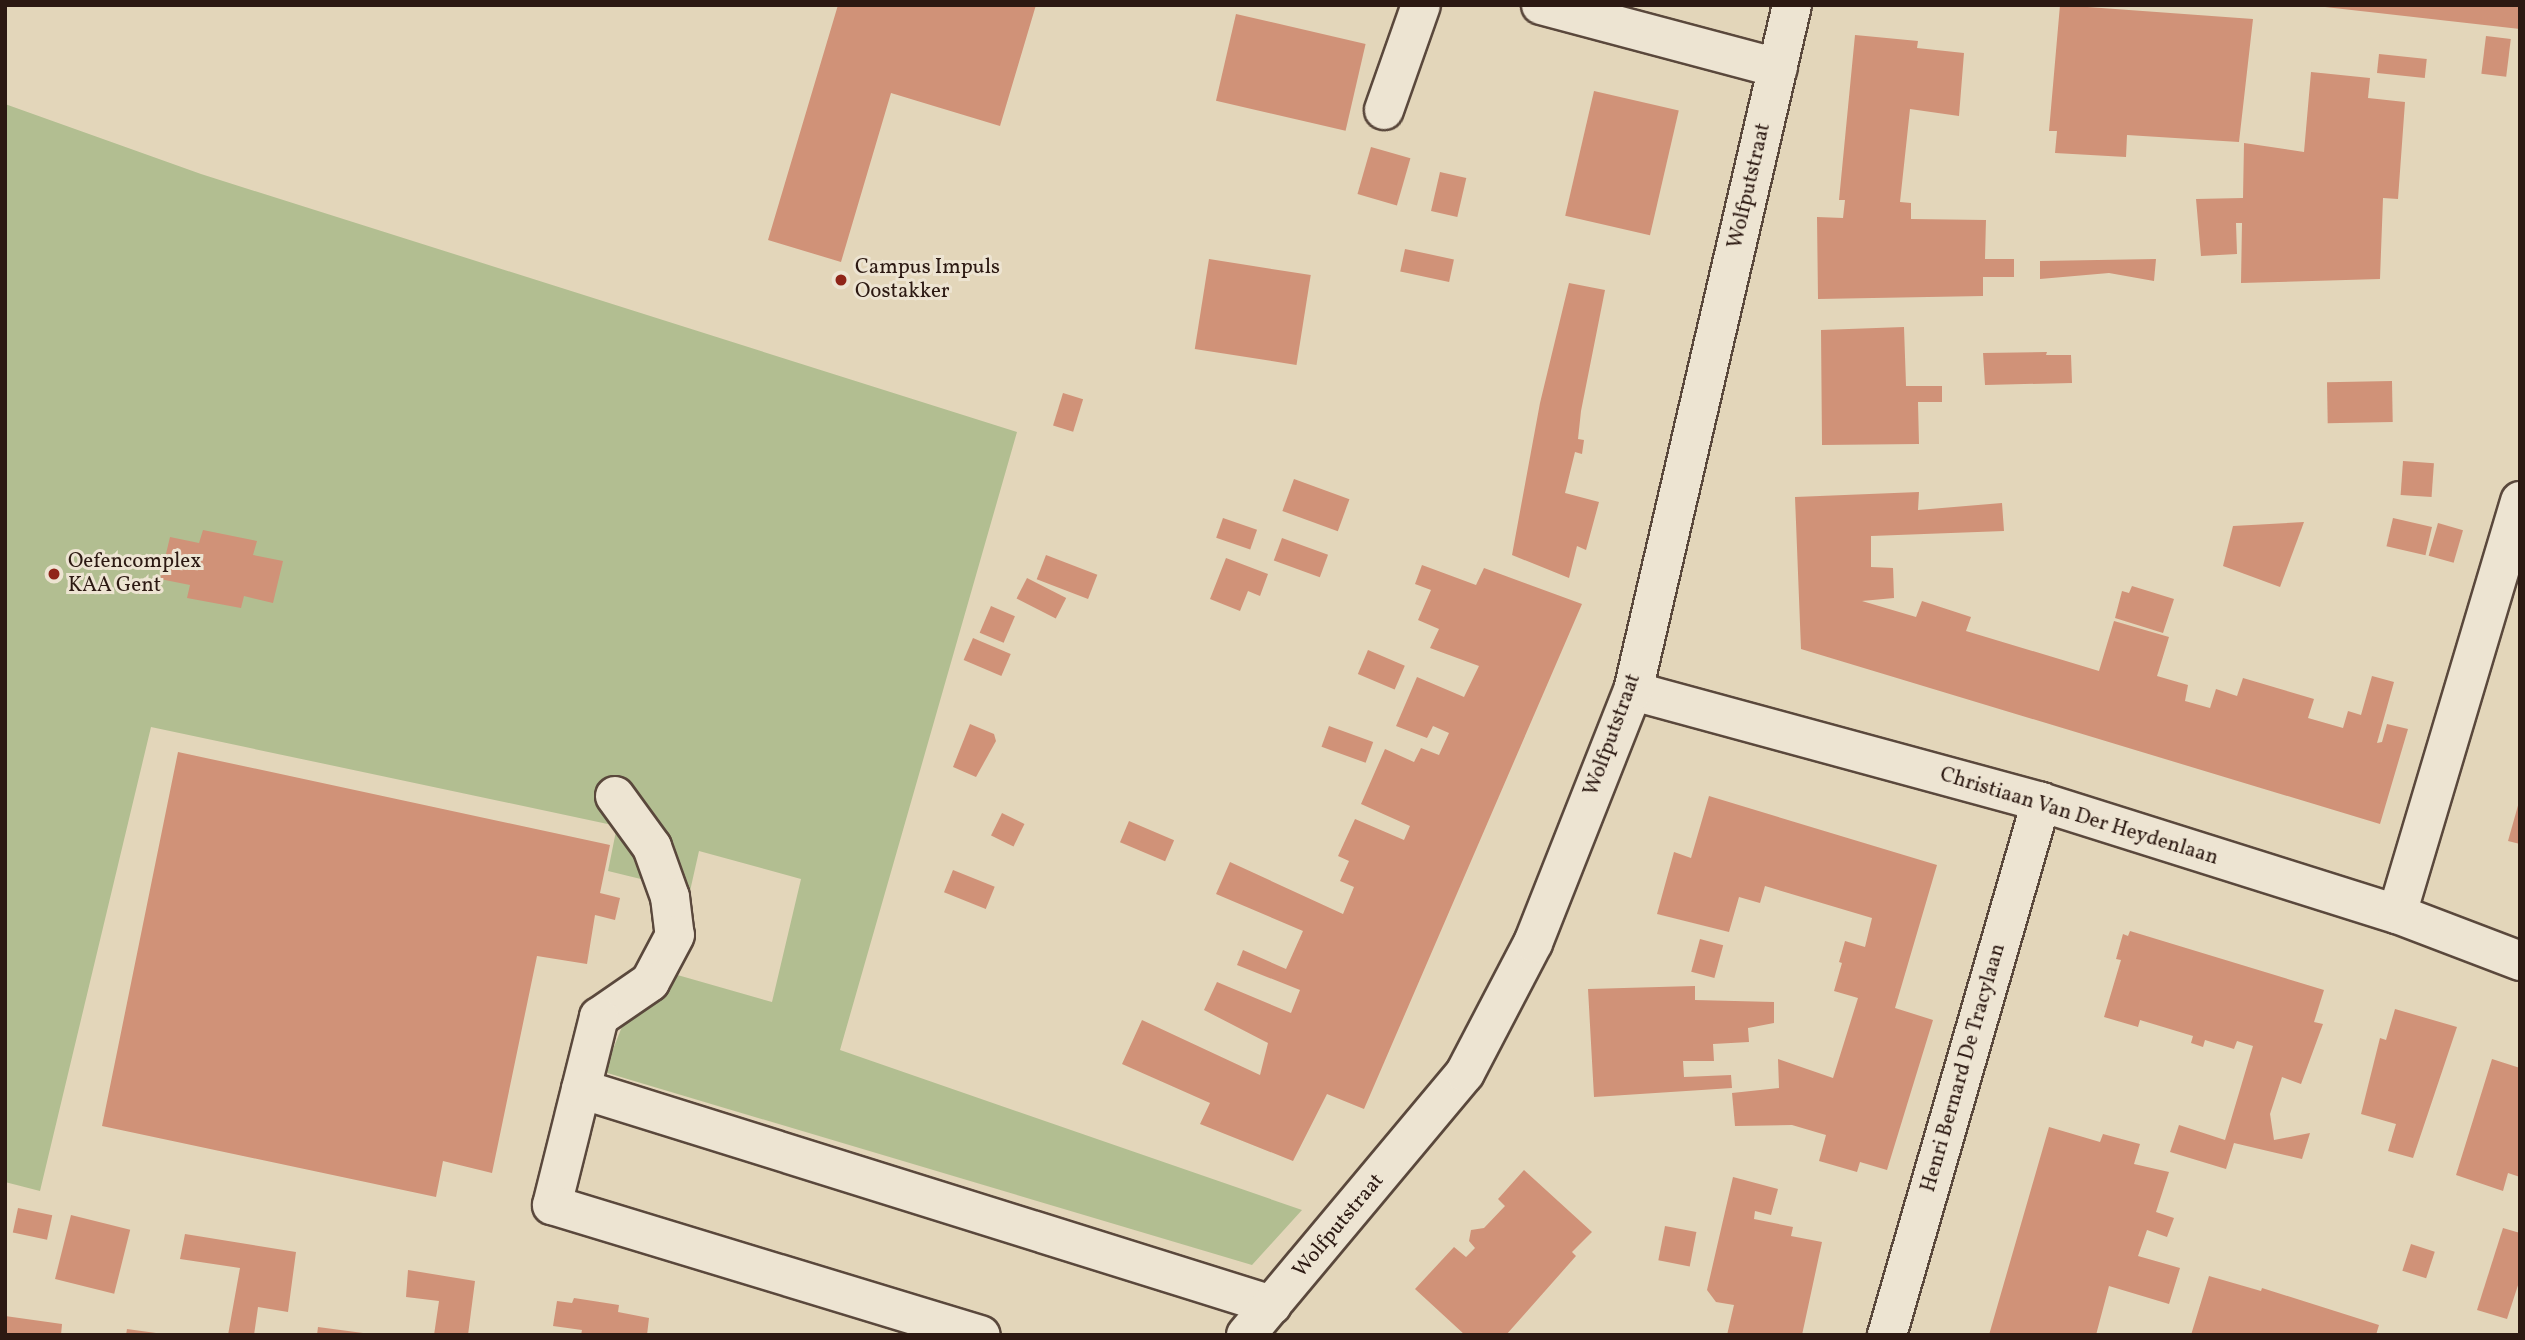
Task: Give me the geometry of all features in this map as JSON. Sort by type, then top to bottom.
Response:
[{"type":"street","points":[[1384,110],[1421,5]]},
{"type":"street","points":[[1541,5],[1778,68]]},
{"type":"street","name":"Wolfputstraat","points":[[1246,1335],[1465,1073],[1533,943],[1633,691],[1792,5]]},
{"type":"street","points":[[2397,914],[2520,501]]},
{"type":"street","name":"Christiaan Van Der Heydenlaan","points":[[1633,691],[2041,802],[2397,914],[2520,961]]},
{"type":"street","points":[[615,796],[652,847],[670,897],[675,935],[650,982],[598,1017],[552,1205],[981,1335]]},
{"type":"street","name":"Henri Bernard De Tracylaan","points":[[1887,1335],[2041,802]]},
{"type":"street","points":[[581,1088],[1272,1305]]},
{"type":"green space","points":[[5,104],[201,174],[1017,432],[840,1050],[1302,1210],[1252,1265],[604,1072],[646,966],[772,1002],[801,879],[699,851],[690,891],[608,871],[617,826],[151,727],[40,1191],[5,1182]]},
{"type":"building","points":[[838,5],[1036,5],[1000,126],[891,93],[841,262],[768,240]]},
{"type":"building","points":[[2060,5],[2253,19],[2239,142],[2127,135],[2126,157],[2055,153],[2057,131],[2049,131]]},
{"type":"building","points":[[2520,5],[2520,29],[2325,7]]},
{"type":"building","points":[[1236,14],[1366,44],[1346,131],[1216,101]]},
{"type":"building","points":[[1855,35],[1918,41],[1917,48],[1964,53],[1959,116],[1910,109],[1900,202],[1911,203],[1911,219],[1986,220],[1985,259],[2014,259],[2014,277],[1983,277],[1983,296],[1818,299],[1817,217],[1843,218],[1845,200],[1839,200]]},
{"type":"building","points":[[2486,36],[2511,39],[2506,77],[2481,74]]},
{"type":"building","points":[[2379,54],[2427,59],[2425,78],[2377,73]]},
{"type":"building","points":[[2311,72],[2370,78],[2368,98],[2405,102],[2398,199],[2383,198],[2380,279],[2241,283],[2242,223],[2236,223],[2237,254],[2201,256],[2196,199],[2243,198],[2244,143],[2304,152]]},
{"type":"building","points":[[1594,91],[1679,111],[1650,235],[1565,216]]},
{"type":"building","points":[[1371,147],[1410,158],[1397,205],[1357,194]]},
{"type":"building","points":[[1440,172],[1466,178],[1457,217],[1431,211]]},
{"type":"building","points":[[1405,249],[1454,259],[1449,282],[1400,271]]},
{"type":"building","points":[[1209,259],[1311,275],[1296,365],[1195,349]]},
{"type":"building","points":[[2156,259],[2154,281],[2109,273],[2040,279],[2040,261]]},
{"type":"building","points":[[1569,283],[1605,290],[1581,411],[1578,439],[1584,440],[1582,454],[1575,452],[1565,493],[1599,502],[1586,550],[1577,546],[1569,578],[1512,555],[1540,403]]},
{"type":"building","points":[[1904,327],[1906,386],[1942,386],[1942,402],[1918,402],[1919,444],[1822,445],[1821,330]]},
{"type":"building","points":[[2047,352],[2046,355],[2071,355],[2072,383],[1985,385],[1983,353]]},
{"type":"building","points":[[2392,381],[2393,422],[2328,423],[2327,382]]},
{"type":"building","points":[[1063,393],[1083,399],[1073,432],[1053,426]]},
{"type":"building","points":[[2403,461],[2434,463],[2432,497],[2401,495]]},
{"type":"building","points":[[1294,479],[1349,499],[1338,531],[1282,511]]},
{"type":"building","points":[[1919,492],[1918,510],[2002,503],[2004,531],[1871,536],[1871,567],[1893,568],[1894,598],[1862,601],[1916,617],[1922,601],[1971,617],[1966,631],[2099,671],[2114,621],[2169,637],[2157,676],[2188,685],[2185,701],[2210,708],[2216,689],[2237,696],[2243,678],[2314,699],[2308,718],[2343,728],[2348,711],[2361,715],[2372,676],[2394,682],[2377,743],[2382,742],[2387,724],[2408,729],[2380,824],[1801,649],[1795,497]]},
{"type":"building","points":[[1223,518],[1257,530],[1250,550],[1216,538]]},
{"type":"building","points":[[2393,518],[2432,527],[2425,555],[2386,546]]},
{"type":"building","points":[[2304,522],[2280,587],[2223,566],[2233,526]]},
{"type":"building","points":[[2438,523],[2463,530],[2454,563],[2429,556]]},
{"type":"building","points":[[203,530],[257,541],[253,555],[283,561],[273,603],[244,596],[241,608],[187,598],[190,585],[160,579],[170,537],[199,543]]},
{"type":"building","points":[[1282,538],[1328,555],[1320,577],[1274,561]]},
{"type":"building","points":[[1046,555],[1097,575],[1088,599],[1037,579]]},
{"type":"building","points":[[1226,558],[1268,574],[1260,596],[1248,591],[1240,611],[1210,599]]},
{"type":"building","points":[[1422,565],[1476,585],[1484,568],[1582,604],[1364,1109],[1327,1094],[1293,1161],[1200,1124],[1210,1103],[1122,1064],[1142,1020],[1260,1075],[1268,1043],[1204,1010],[1217,982],[1291,1013],[1300,990],[1237,965],[1243,950],[1286,969],[1303,931],[1216,894],[1230,862],[1343,914],[1354,887],[1340,881],[1349,861],[1338,856],[1355,819],[1404,840],[1410,826],[1361,804],[1385,749],[1414,762],[1421,748],[1439,755],[1449,733],[1433,726],[1427,738],[1396,726],[1417,677],[1464,697],[1479,666],[1430,648],[1439,629],[1418,620],[1431,590],[1415,584]]},
{"type":"building","points":[[1027,578],[1066,598],[1056,618],[1017,598]]},
{"type":"building","points":[[2132,586],[2174,599],[2163,633],[2115,618],[2122,591],[2129,593]]},
{"type":"building","points":[[991,606],[1015,616],[1004,643],[980,633]]},
{"type":"building","points":[[973,638],[1011,654],[1001,676],[964,660]]},
{"type":"building","points":[[1368,650],[1405,666],[1395,690],[1358,674]]},
{"type":"building","points":[[970,724],[994,734],[996,741],[976,777],[953,767]]},
{"type":"building","points":[[1329,726],[1373,742],[1366,763],[1321,747]]},
{"type":"building","points":[[178,752],[610,845],[600,893],[620,898],[615,920],[595,915],[587,964],[537,956],[492,1173],[443,1161],[436,1197],[102,1126]]},
{"type":"building","points":[[1709,796],[1937,865],[1895,1008],[1933,1020],[1887,1170],[1860,1162],[1857,1172],[1819,1161],[1826,1135],[1792,1125],[1735,1126],[1732,1093],[1779,1088],[1778,1059],[1833,1078],[1858,998],[1834,991],[1842,963],[1839,962],[1845,941],[1865,947],[1872,918],[1765,886],[1760,903],[1739,897],[1729,932],[1657,914],[1674,852],[1691,858]]},
{"type":"building","points":[[2520,802],[2520,844],[2508,841]]},
{"type":"building","points":[[1002,813],[1024,824],[1014,846],[991,835]]},
{"type":"building","points":[[1129,821],[1174,840],[1165,861],[1120,842]]},
{"type":"building","points":[[953,870],[995,887],[986,909],[944,892]]},
{"type":"building","points":[[2130,931],[2324,990],[2314,1022],[2323,1024],[2301,1084],[2282,1077],[2270,1114],[2274,1140],[2310,1133],[2302,1159],[2234,1143],[2226,1169],[2170,1152],[2179,1125],[2225,1140],[2253,1046],[2237,1041],[2234,1049],[2205,1040],[2203,1047],[2191,1043],[2193,1036],[2140,1020],[2138,1027],[2104,1017],[2121,960],[2116,959],[2123,934],[2128,936]]},
{"type":"building","points":[[1700,939],[1723,945],[1714,978],[1691,972]]},
{"type":"building","points":[[1695,986],[1695,1000],[1774,1002],[1774,1023],[1748,1028],[1749,1042],[1713,1044],[1714,1061],[1683,1061],[1684,1077],[1731,1075],[1732,1088],[1594,1097],[1588,989]]},
{"type":"building","points":[[2395,1009],[2457,1027],[2413,1158],[2388,1151],[2396,1124],[2361,1114],[2380,1038],[2386,1040]]},
{"type":"building","points":[[2492,1059],[2520,1068],[2520,1177],[2508,1173],[2503,1191],[2456,1175]]},
{"type":"building","points":[[2049,1127],[2100,1142],[2103,1134],[2140,1144],[2134,1164],[2169,1172],[2156,1212],[2174,1218],[2167,1237],[2147,1230],[2138,1256],[2180,1268],[2169,1304],[2109,1286],[2096,1335],[1989,1335]]},
{"type":"building","points":[[1524,1170],[1592,1232],[1572,1252],[1576,1256],[1506,1335],[1465,1335],[1415,1289],[1454,1247],[1466,1257],[1475,1248],[1469,1241],[1471,1230],[1484,1228],[1505,1206],[1498,1199]]},
{"type":"building","points":[[1733,1177],[1778,1189],[1771,1215],[1755,1211],[1754,1219],[1793,1227],[1791,1236],[1822,1242],[1802,1335],[1727,1335],[1734,1305],[1716,1302],[1707,1290]]},
{"type":"building","points":[[18,1208],[52,1215],[47,1240],[13,1232]]},
{"type":"building","points":[[71,1215],[130,1230],[114,1294],[55,1279]]},
{"type":"building","points":[[1665,1226],[1696,1232],[1690,1266],[1658,1260]]},
{"type":"building","points":[[2503,1228],[2520,1233],[2520,1279],[2507,1319],[2477,1310]]},
{"type":"building","points":[[185,1234],[296,1252],[288,1312],[258,1307],[254,1335],[228,1335],[240,1268],[180,1259]]},
{"type":"building","points":[[2411,1244],[2435,1252],[2426,1278],[2402,1271]]},
{"type":"building","points":[[408,1270],[475,1281],[468,1335],[434,1335],[439,1301],[406,1297]]},
{"type":"building","points":[[2209,1276],[2261,1291],[2262,1288],[2379,1325],[2376,1335],[2191,1335]]},
{"type":"building","points":[[574,1298],[619,1305],[618,1312],[649,1318],[647,1335],[581,1335],[582,1330],[553,1326],[557,1301],[572,1303]]},
{"type":"building","points":[[5,1316],[62,1324],[61,1335],[5,1335]]},
{"type":"building","points":[[318,1327],[363,1333],[363,1335],[317,1335]]},
{"type":"building","points":[[127,1329],[156,1333],[156,1335],[126,1335]]},
{"type":"place","name":"Campus Impuls Oostakker","points":[[841,280]]},
{"type":"place","name":"Oefencomplex KAA Gent","points":[[54,574]]}]
